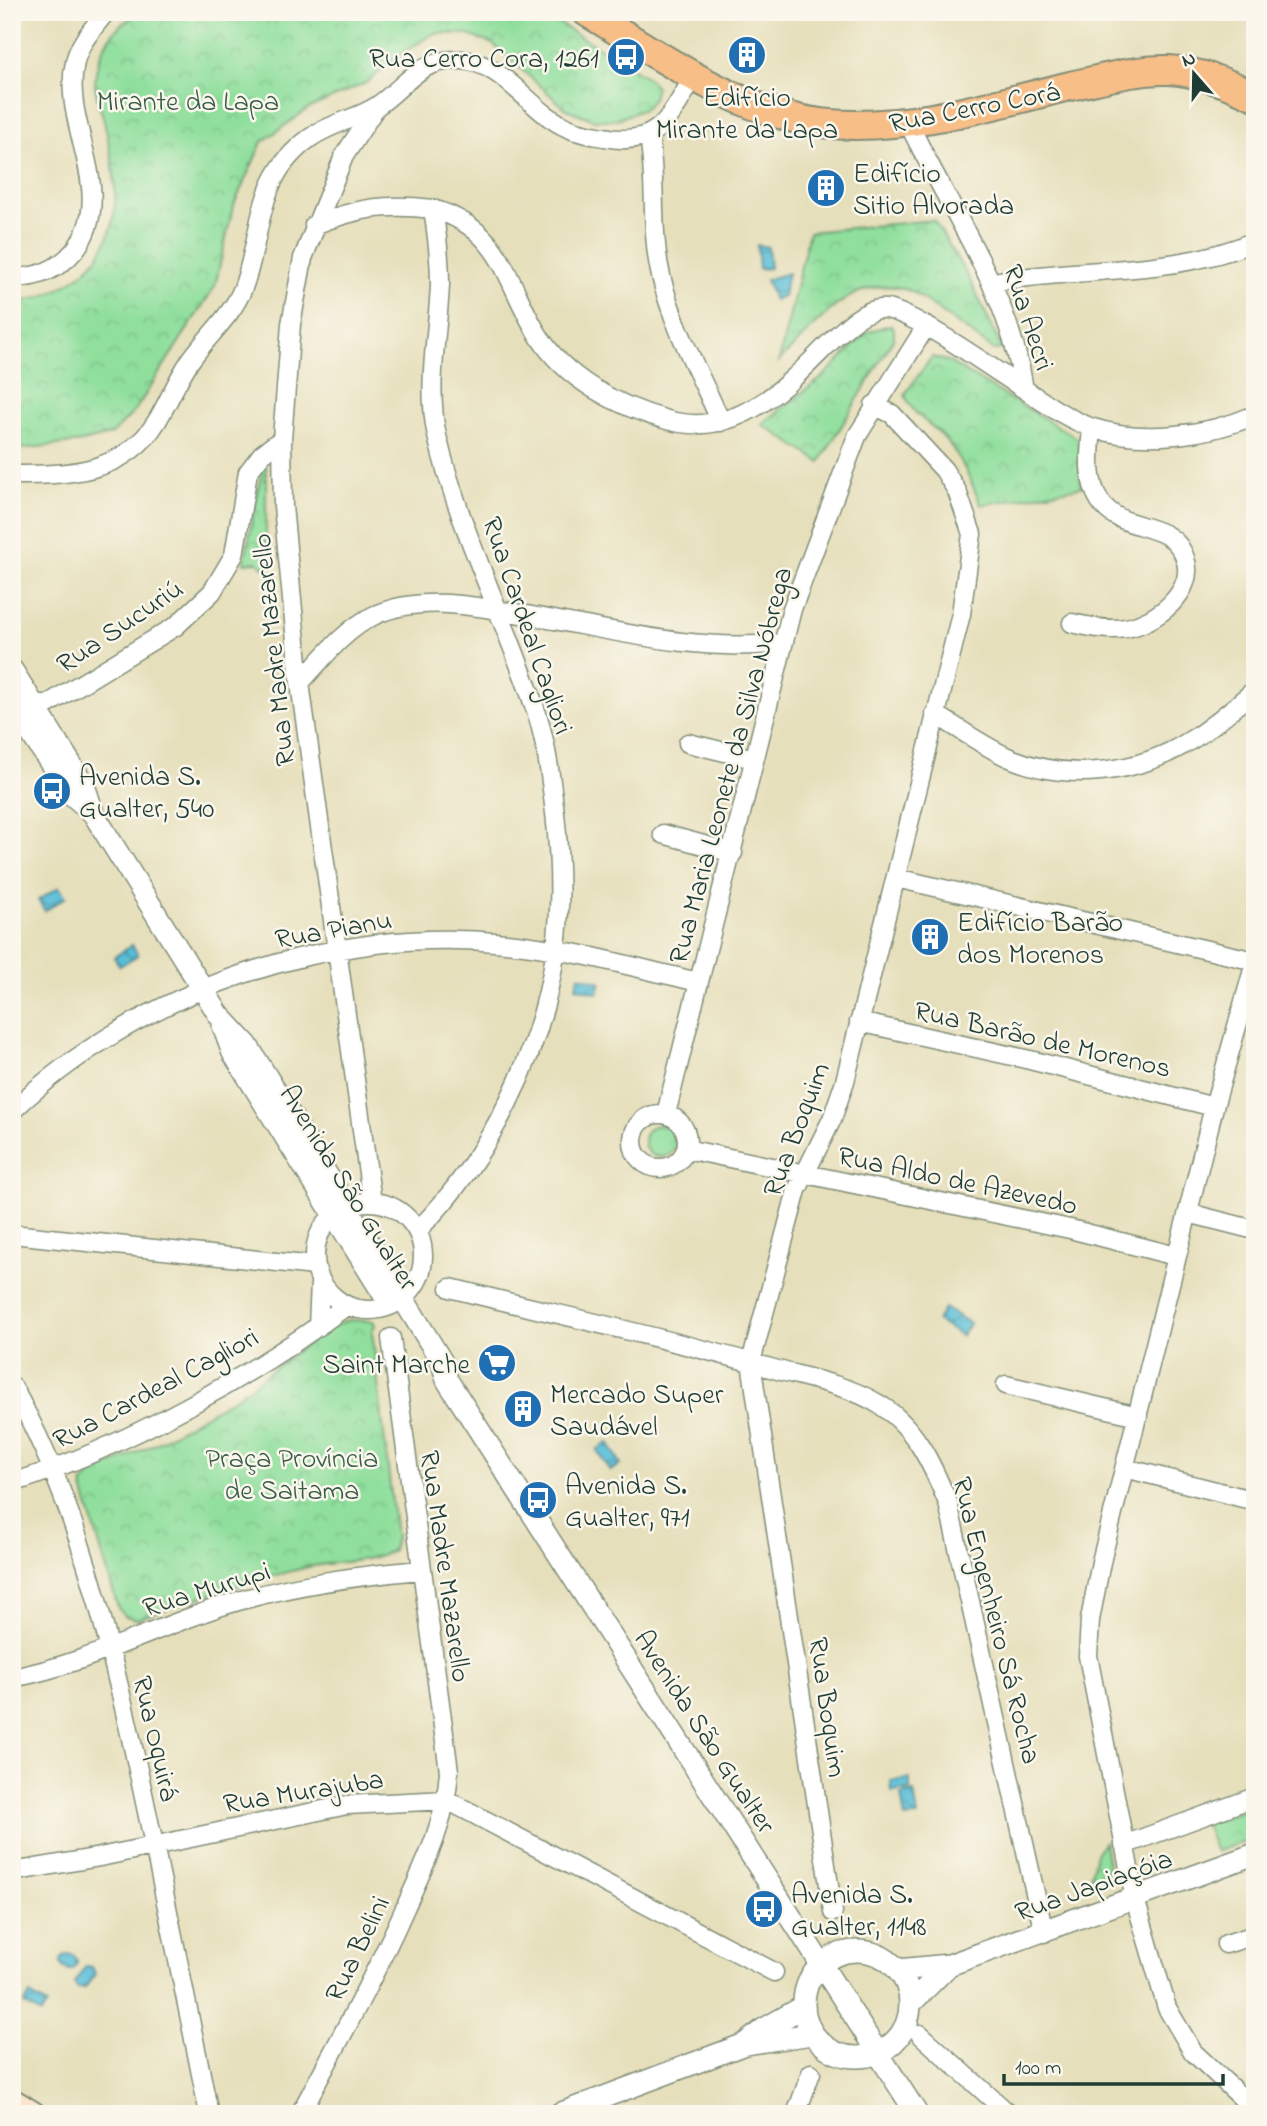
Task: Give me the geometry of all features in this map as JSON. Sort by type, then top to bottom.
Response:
[{"type":"main road","name":"Rua Cerro Corá","points":[[587,12],[694,76],[770,110],[800,120],[871,126],[908,122],[1155,70],[1211,78],[1255,96]]},
{"type":"main road","points":[[12,2101],[33,2114]]},
{"type":"street","points":[[12,278],[36,276],[62,262],[80,243],[89,223],[92,206],[90,178],[73,85],[75,61],[88,33],[106,12]]},
{"type":"street","points":[[12,475],[55,475],[100,468],[121,458],[147,437],[189,362],[233,307],[242,290],[261,209],[273,178],[286,160],[311,137],[337,121],[376,107],[416,72],[446,60],[482,64],[568,128],[611,139],[649,136],[671,114],[694,76]]},
{"type":"street","name":"Rua Madre Mazarello","points":[[372,1202],[300,683],[283,506],[282,439],[286,365],[294,300],[314,225],[344,156],[376,107]]},
{"type":"street","name":"Rua Aecri","points":[[908,122],[993,282],[1014,340],[1024,389],[1092,428],[1132,434],[1188,433],[1218,429],[1255,415]]},
{"type":"street","points":[[649,136],[654,166],[657,253],[661,276],[673,314],[721,422]]},
{"type":"street","points":[[314,225],[368,207],[404,205],[433,209],[468,224],[495,249],[538,335],[554,355],[584,382],[619,403],[670,421],[696,424],[721,422],[766,401],[865,313],[890,310],[925,328],[1024,389]]},
{"type":"street","name":"Rua Cardeal Cagliori","points":[[417,1231],[439,1209],[474,1160],[520,1077],[542,1010],[556,950],[558,857],[545,748],[530,693],[496,611],[436,432],[432,372],[439,263],[433,209]]},
{"type":"street","points":[[993,282],[1080,270],[1177,264],[1208,258],[1255,241]]},
{"type":"street","name":"Rua Maria Leonete da Silva Nóbrega","points":[[666,1114],[733,853],[782,643],[842,470],[874,405],[925,328]]},
{"type":"street","name":"Rua Boquim","points":[[833,1912],[751,1362],[797,1190],[832,1119],[859,1022],[961,614],[972,534],[957,491],[944,470],[892,414],[874,405]]},
{"type":"street","points":[[1072,623],[1116,629],[1140,623],[1171,604],[1185,583],[1188,569],[1183,551],[1169,535],[1120,520],[1102,505],[1092,482],[1092,428]]},
{"type":"street","name":"Rua Sucuriú","points":[[26,715],[176,626],[212,592],[234,555],[248,472],[262,454],[282,439]]},
{"type":"street","points":[[300,683],[350,632],[387,610],[428,604],[496,611],[699,645],[782,643]]},
{"type":"street","name":"Avenida São Gualter","points":[[12,670],[26,715],[70,793],[93,813],[219,1015],[247,1045],[397,1302],[442,1362],[447,1380],[917,2114]]},
{"type":"street","points":[[935,714],[1013,759],[1053,771],[1100,771],[1143,763],[1169,753],[1192,740],[1255,690]]},
{"type":"street","points":[[688,743],[754,759]]},
{"type":"street","points":[[663,834],[733,853]]},
{"type":"street","points":[[896,878],[1255,962],[1176,1256],[1092,1604],[1088,1656],[1135,1899],[1156,1975],[1178,2029],[1209,2070],[1255,2110]]},
{"type":"street","name":"Rua Pianu","points":[[12,1111],[69,1064],[150,1015],[265,967],[336,948],[428,940],[475,941],[556,950],[699,982]]},
{"type":"street","name":"Rua Barão de Morenos","points":[[859,1022],[1030,1060],[1214,1107]]},
{"type":"street","points":[[656,1114],[666,1114],[681,1123],[688,1140],[687,1149],[675,1164],[656,1168],[639,1159],[634,1151],[634,1132],[639,1123],[656,1114]]},
{"type":"street","name":"Rua Aldo de Azevedo","points":[[687,1149],[1070,1229],[1176,1256]]},
{"type":"street","points":[[318,1274],[331,1296],[346,1306],[365,1310],[397,1302],[421,1271],[423,1251],[417,1231],[398,1211],[372,1202],[341,1210],[317,1238],[318,1326]]},
{"type":"street","points":[[1188,1213],[1255,1230]]},
{"type":"street","points":[[12,1234],[318,1274]]},
{"type":"street","name":"Rua Engenheiro Sá Rocha","points":[[450,1288],[751,1362],[875,1401],[903,1424],[930,1458],[948,1503],[1044,1933]]},
{"type":"street","name":"Rua Cardeal Cagliori","points":[[12,1483],[53,1471],[195,1401],[346,1306]]},
{"type":"street","name":"Rua Madre Mazarello","points":[[391,1338],[449,1771],[447,1801]]},
{"type":"street","points":[[1006,1385],[1138,1416]]},
{"type":"street","name":"Rua Oquirá","points":[[12,1386],[32,1420],[53,1471],[110,1646],[209,2114]]},
{"type":"street","points":[[1125,1468],[1255,1501]]},
{"type":"street","name":"Rua Murupi","points":[[12,1678],[84,1659],[110,1646],[229,1604],[277,1592],[420,1570]]},
{"type":"street","name":"Rua Japiaçóia","points":[[1124,1845],[1255,1797]]},
{"type":"street","name":"Rua Murajuba","points":[[12,1872],[347,1805],[447,1801],[774,1972]]},
{"type":"street","name":"Rua Belini","points":[[300,2114],[391,1941],[429,1854],[447,1801]]},
{"type":"street","name":"Rua Japiaçóia","points":[[898,1970],[949,1965],[1044,1933],[1255,1854]]},
{"type":"street","points":[[1226,1944],[1255,1935]]},
{"type":"street","points":[[861,1951],[875,1954],[898,1970],[907,1986],[910,2004],[902,2032],[879,2052],[847,2057],[832,2052],[812,2034],[803,2007],[810,1979],[822,1963],[841,1954],[861,1951]]},
{"type":"street","name":"Rua Japiaçóia","points":[[910,2004],[949,1965]]},
{"type":"street","points":[[745,2044],[764,2029],[803,2007]]},
{"type":"street","points":[[558,2114],[745,2044],[812,2034]]},
{"type":"street","points":[[920,2034],[1009,2114]]},
{"type":"street","points":[[796,2114],[811,2073]]},
{"type":"green space","name":"Mirante da Lapa","points":[[141,12],[540,12],[648,78],[656,86],[653,99],[644,109],[615,120],[594,120],[566,109],[493,44],[466,34],[435,33],[405,51],[366,83],[309,108],[262,142],[233,207],[215,286],[134,412],[112,434],[83,442],[12,450],[12,302],[30,300],[68,283],[93,263],[105,245],[112,226],[115,185],[109,142],[95,80],[103,48],[109,39],[122,24]]},
{"type":"green space","points":[[934,220],[971,282],[1002,349],[994,350],[913,292],[892,287],[873,288],[838,304],[779,361],[809,232]]},
{"type":"green space","points":[[890,325],[894,329],[894,338],[820,462],[762,424],[823,377],[867,332]]},
{"type":"green space","points":[[932,357],[947,361],[1079,439],[1081,487],[981,505],[956,453],[938,432],[917,414],[905,394]]},
{"type":"green space","points":[[263,464],[266,465],[266,569],[258,562],[244,563]]},
{"type":"green space","points":[[660,1125],[671,1130],[676,1141],[671,1152],[660,1157],[649,1152],[644,1141],[649,1130]]},
{"type":"green space","name":"Praça Província de Saitama","points":[[348,1320],[373,1321],[375,1325],[372,1331],[396,1537],[393,1550],[362,1560],[308,1567],[265,1578],[137,1619],[125,1616],[118,1608],[82,1485],[92,1474],[157,1443],[236,1397],[327,1329]]},
{"type":"green space","points":[[1255,1806],[1255,1837],[1216,1852],[1205,1824]]},
{"type":"green space","points":[[1104,1842],[1109,1872],[1090,1877],[1096,1854]]},
{"type":"water","points":[[757,245],[768,247],[770,268],[759,269]]},
{"type":"water","points":[[788,273],[783,296],[774,300],[766,280]]},
{"type":"water","points":[[59,887],[66,897],[45,911],[38,900]]},
{"type":"water","points":[[132,945],[138,955],[120,966],[114,957]]},
{"type":"water","points":[[579,976],[601,982],[598,993],[576,987]]},
{"type":"water","points":[[944,1308],[970,1323],[961,1336],[937,1321]]},
{"type":"water","points":[[608,1442],[621,1464],[610,1471],[597,1450]]},
{"type":"water","points":[[910,1779],[910,1790],[892,1792],[891,1781]]},
{"type":"water","points":[[914,1792],[918,1816],[905,1818],[901,1795]]},
{"type":"water","points":[[66,1954],[72,1954],[77,1962],[75,1968],[66,1970],[61,1965],[61,1959]]},
{"type":"water","points":[[86,1966],[92,1967],[95,1974],[85,1988],[77,1988],[74,1983]]},
{"type":"water","points":[[30,1995],[47,2005],[41,2014],[24,2004]]},
{"type":"place","name":"Edifício Mirante da Lapa","points":[[747,55]]},
{"type":"place","name":"Rua Cerro Cora, 1261","points":[[626,57]]},
{"type":"place","name":"Edifício Sitio Alvorada","points":[[826,188]]},
{"type":"place","name":"Avenida S. Gualter, 540","points":[[52,791]]},
{"type":"place","name":"Edifício Barão dos Morenos","points":[[930,937]]},
{"type":"place","name":"Saint Marche","points":[[497,1363]]},
{"type":"place","name":"Mercado Super Saudável","points":[[523,1409]]},
{"type":"place","name":"Avenida S. Gualter, 971","points":[[538,1500]]},
{"type":"place","name":"Avenida S. Gualter, 1148","points":[[764,1909]]}]
